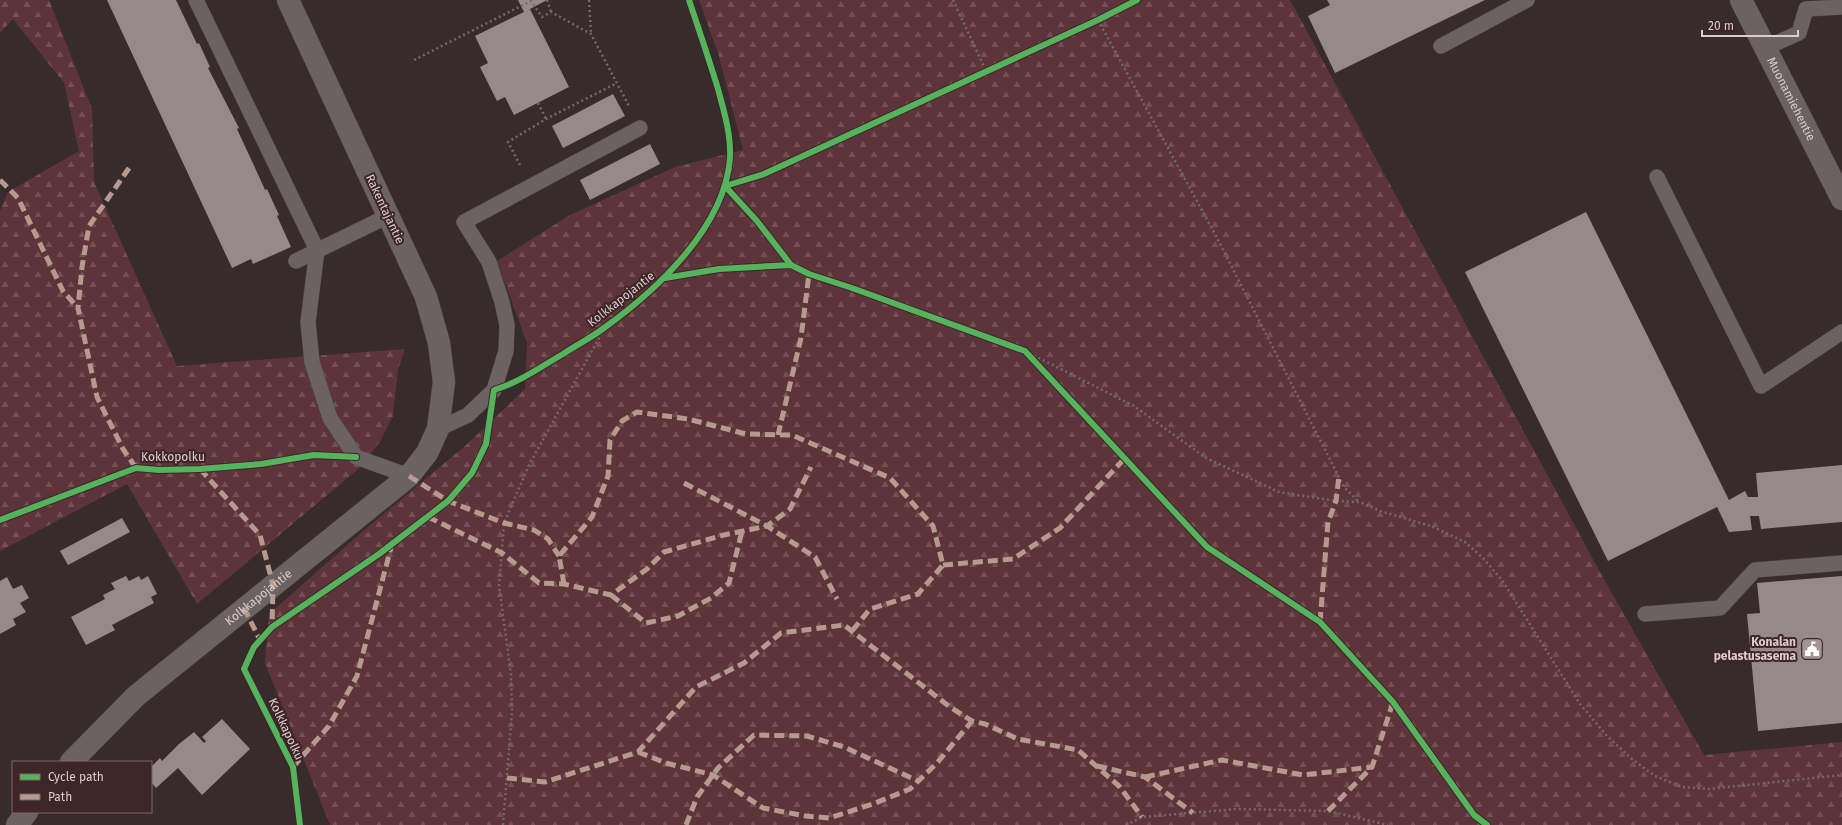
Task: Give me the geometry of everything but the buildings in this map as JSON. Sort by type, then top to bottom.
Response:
[{"type":"street","name":"Rakentajantie","points":[[288,0],[426,297],[439,343],[444,382],[438,429]]},
{"type":"street","name":"Muonamiehentie","points":[[1741,0],[1842,199]]},
{"type":"street","name":"Kolkkapojantie","points":[[72,761],[136,696],[409,476],[427,453],[438,429]]},
{"type":"street","points":[[17,825],[26,813]]},
{"type":"lane","points":[[196,0],[317,250],[308,322],[312,362],[330,418],[356,457],[409,476]]},
{"type":"lane","points":[[1441,46],[1526,0]]},
{"type":"lane","points":[[1765,48],[1799,33],[1806,9],[1842,7]]},
{"type":"lane","points":[[438,429],[468,415],[494,390],[506,351],[507,325],[502,302],[489,262],[464,222],[636,130]]},
{"type":"lane","points":[[1657,177],[1761,386],[1842,332]]},
{"type":"lane","points":[[296,261],[388,216]]},
{"type":"lane","points":[[1645,614],[1720,608],[1755,570],[1842,563]]},
{"type":"path","points":[[547,0],[551,12],[591,34]]},
{"type":"path","points":[[589,0],[591,34],[628,102],[636,130]]},
{"type":"path","points":[[953,0],[986,71]]},
{"type":"path","points":[[414,60],[531,1],[542,17],[551,12]]},
{"type":"path","points":[[1091,23],[1104,16]]},
{"type":"path","points":[[1098,20],[1216,236],[1344,487],[1360,502],[1380,511],[1431,526],[1465,542],[1482,557],[1502,580],[1580,704],[1608,736],[1633,760],[1655,776],[1682,787],[1709,789],[1842,775]]},
{"type":"path","points":[[978,74],[992,68]]},
{"type":"path","points":[[530,186],[508,142],[546,119],[617,83]]},
{"type":"path","points":[[538,103],[546,119]]},
{"type":"path","points":[[502,825],[512,711],[511,675],[499,586],[504,523],[529,465],[604,329]]},
{"type":"path","points":[[1017,348],[1134,406],[1206,458],[1279,492],[1336,501],[1360,502]]},
{"type":"path","points":[[1024,351],[1040,368]]},
{"type":"path","points":[[1126,825],[1142,817],[1238,809],[1328,811],[1388,825]]},
{"type":"green space","points":[[0,0],[49,0],[92,109],[94,182],[177,366],[405,349],[398,369],[393,416],[381,440],[362,466],[197,604],[127,484],[0,551],[0,211],[8,192],[79,151],[64,83],[13,19],[0,33]]},
{"type":"green space","points":[[699,0],[1290,0],[1601,574],[1704,755],[1842,742],[1842,825],[330,825],[265,663],[269,614],[362,532],[465,446],[525,389],[527,343],[497,261],[570,215],[675,167],[743,150],[718,53]]},
{"type":"marked path","points":[[129,168],[89,226],[82,267],[78,308],[97,397],[123,449],[136,468]]},
{"type":"marked path","points":[[0,180],[18,198],[63,291],[78,308]]},
{"type":"marked path","points":[[778,435],[801,338],[809,274]]},
{"type":"marked path","points":[[564,584],[559,556],[592,517],[608,476],[610,440],[622,421],[637,412],[688,419],[746,434],[792,435],[890,478],[933,526],[943,565],[918,594],[870,609],[852,631]]},
{"type":"marked path","points":[[943,565],[1013,559],[1060,528],[1124,459]]},
{"type":"marked path","points":[[684,483],[767,526],[790,509],[811,467]]},
{"type":"marked path","points":[[200,469],[260,535],[273,585],[272,627]]},
{"type":"marked path","points":[[409,476],[448,501],[504,523],[534,530],[548,539],[559,556]]},
{"type":"marked path","points":[[1320,622],[1328,522],[1336,501],[1339,476]]},
{"type":"marked path","points":[[428,517],[502,553],[539,583],[564,584],[611,595],[647,569],[664,552],[724,535],[767,526],[815,557],[837,599]]},
{"type":"marked path","points":[[611,595],[646,623],[678,616],[711,598],[729,583],[742,531]]},
{"type":"marked path","points":[[293,767],[329,726],[357,676],[392,544]]},
{"type":"marked path","points":[[244,608],[260,640]]},
{"type":"marked path","points":[[507,778],[545,782],[638,752],[696,687],[744,663],[781,633],[844,625],[950,707],[972,721],[985,724],[1018,739],[1078,750],[1120,787],[1142,817]]},
{"type":"marked path","points":[[1328,811],[1372,767],[1393,702]]},
{"type":"marked path","points":[[638,752],[666,763],[713,775],[763,808],[806,816],[829,818],[873,804],[910,789],[937,763],[972,721]]},
{"type":"marked path","points":[[686,825],[697,797],[718,768],[754,735],[807,736],[844,747],[918,781]]},
{"type":"marked path","points":[[1145,777],[1222,760],[1303,775],[1372,767]]},
{"type":"marked path","points":[[1097,766],[1145,777],[1193,813]]},
{"type":"cycle path","name":"Kolkkapolku","points":[[300,825],[293,767],[244,669],[254,647],[272,627],[379,554],[448,501],[472,473],[486,444],[494,390],[521,379],[594,335],[624,313],[666,276],[685,255],[702,232],[716,208],[725,184],[730,158],[730,149],[727,123],[718,89],[689,0]]},
{"type":"cycle path","points":[[725,186],[764,174],[1098,20],[1137,0]]},
{"type":"cycle path","points":[[725,186],[757,221],[791,265]]},
{"type":"cycle path","points":[[665,278],[719,269],[791,265],[809,274],[852,288],[1025,351],[1207,547],[1320,622],[1393,702],[1474,815],[1487,825]]},
{"type":"cycle path","name":"Kokkopolku","points":[[0,520],[136,468],[159,470],[200,469],[261,464],[314,455],[356,457]]},
{"type":"place","name":"Konalan pelastusasema","points":[[1812,649]]}]
